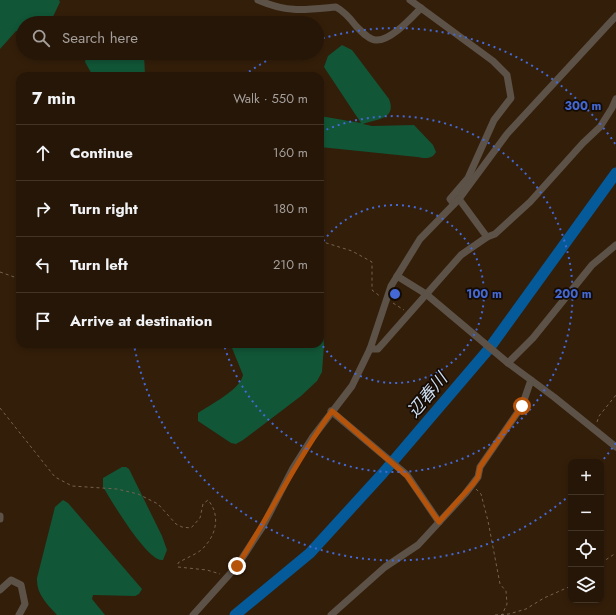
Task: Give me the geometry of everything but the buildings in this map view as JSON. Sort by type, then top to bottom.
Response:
[{"type":"street","points":[[258,0],[273,7],[289,10],[336,7],[351,18],[367,37],[376,40],[388,37],[397,31],[421,8]]},
{"type":"street","points":[[410,0],[493,61],[507,75],[511,98],[494,120],[468,178],[450,199],[456,202],[487,237]]},
{"type":"street","points":[[193,615],[237,566],[263,526],[293,468],[332,411],[352,386],[370,349],[381,321],[385,298],[420,239],[456,202],[507,134],[616,16]]},
{"type":"street","points":[[370,349],[378,349],[461,255],[487,237],[495,234],[530,202],[582,143],[600,127],[614,109],[616,99]]},
{"type":"street","points":[[508,363],[533,338],[592,265],[616,245]]},
{"type":"street","points":[[397,276],[426,294],[500,354],[508,363],[616,447]]},
{"type":"street","points":[[331,615],[385,567],[418,545],[473,484],[478,477],[480,467],[522,406],[531,380]]},
{"type":"street","points":[[332,411],[402,470],[439,522]]},
{"type":"street","points":[[0,590],[11,580],[21,585],[25,604],[19,615]]},
{"type":"path","points":[[324,242],[352,251],[372,262],[372,290],[409,313]]},
{"type":"path","points":[[0,272],[16,278]]},
{"type":"path","points":[[594,430],[599,416],[616,395]]},
{"type":"path","points":[[0,408],[55,477],[72,486],[117,489],[138,494],[158,504],[176,524],[182,527],[191,528],[200,518],[203,504],[208,500],[214,507],[217,517],[214,530],[206,546],[178,563],[178,567],[214,572],[220,574],[224,582]]},
{"type":"path","points":[[473,484],[481,494],[488,521],[500,584],[506,591],[507,604],[502,615]]},
{"type":"path","points":[[604,562],[616,553]]},
{"type":"path","points":[[495,615],[502,615],[526,609],[544,598],[568,587]]},
{"type":"green space","points":[[0,0],[59,0],[60,2],[53,16],[16,16],[16,31],[0,49]]},
{"type":"green space","points":[[342,45],[352,50],[389,99],[391,106],[388,114],[379,119],[363,124],[372,126],[414,125],[433,145],[436,152],[434,155],[428,158],[422,158],[324,147],[324,117],[361,123],[324,67],[328,56]]},
{"type":"green space","points":[[86,60],[144,60],[145,72],[91,72],[85,62]]},
{"type":"green space","points":[[232,348],[324,348],[322,372],[317,381],[301,396],[236,444],[231,443],[198,421],[198,413],[237,386],[243,375]]},
{"type":"green space","points":[[122,467],[129,469],[162,536],[167,550],[163,560],[156,558],[148,552],[130,530],[103,487],[103,478]]},
{"type":"green space","points":[[63,500],[68,503],[142,589],[139,594],[135,596],[93,595],[92,599],[105,615],[57,615],[40,594],[38,589],[37,578],[55,507]]},
{"type":"waterway","name":"辺春川","points":[[235,615],[310,553],[383,473],[488,350],[616,173]]},
{"type":"route","points":[[237,566],[263,526],[293,468],[312,438],[332,411],[402,470],[439,522],[465,494],[478,477],[480,467],[489,456],[512,418],[522,406]]}]
